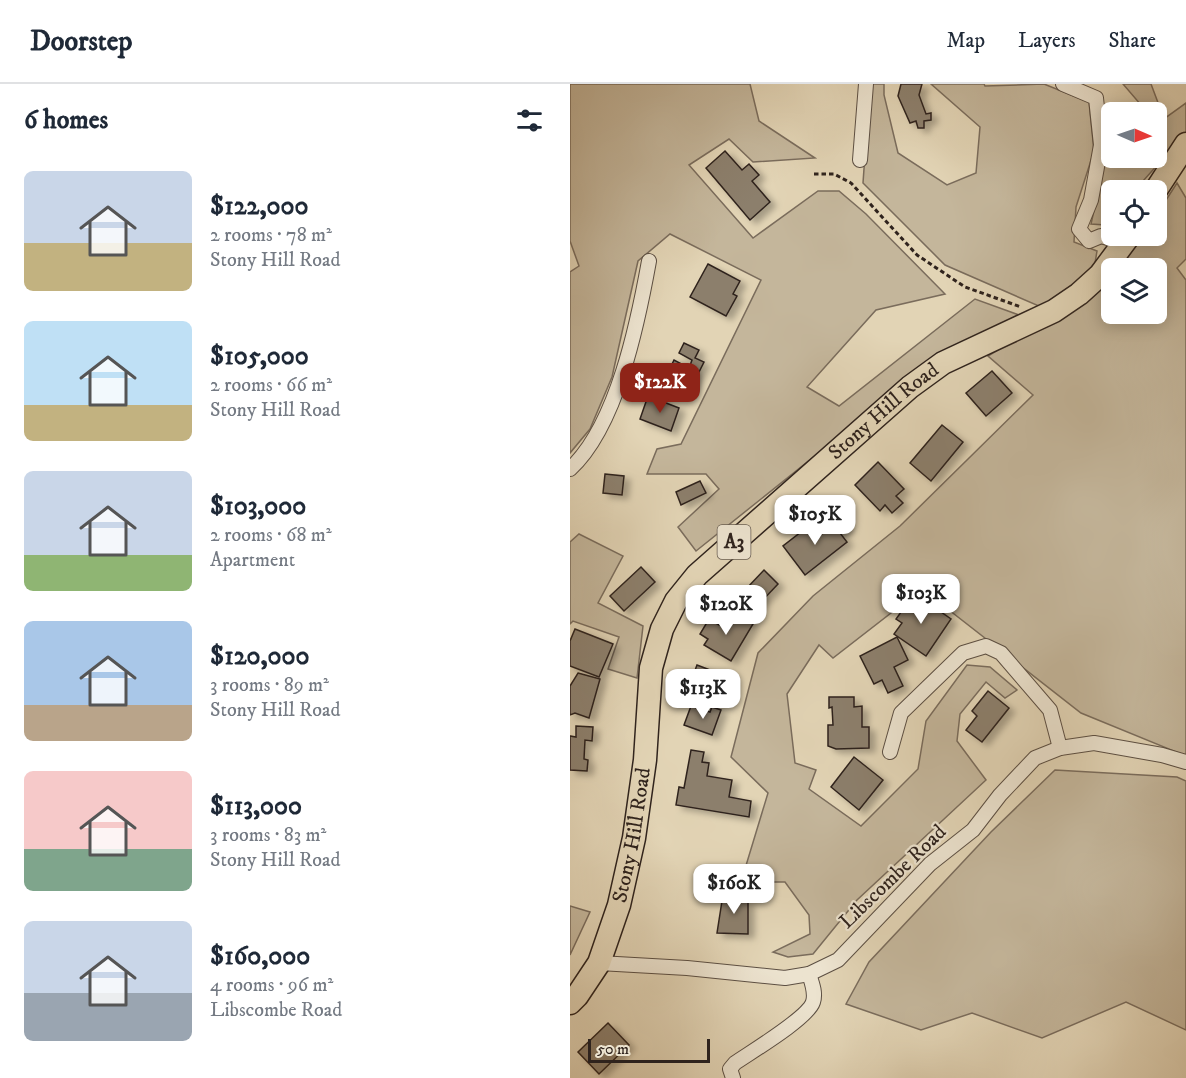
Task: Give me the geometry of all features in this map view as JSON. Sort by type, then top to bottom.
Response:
[{"type":"main road","points":[[1163,180],[1186,144]]},
{"type":"main road","name":"Stony Hill Road","points":[[570,1003],[598,963],[619,905],[633,838],[645,760],[651,668],[662,629],[676,601],[697,575],[910,387],[943,363],[1045,315],[1080,294],[1100,275],[1122,246]]},
{"type":"street","points":[[860,160],[866,84]]},
{"type":"street","points":[[1063,84],[1096,98],[1101,145],[1091,200],[1079,230],[1089,241],[1101,236]]},
{"type":"street","points":[[570,469],[581,459],[600,426],[629,358],[649,261]]},
{"type":"street","points":[[890,752],[901,713],[963,653],[986,646],[1001,653],[1050,710],[1060,748]]},
{"type":"street","name":"Libscombe Road","points":[[598,963],[687,968],[785,978],[809,974],[838,960],[930,864],[973,830],[1000,795],[1035,758],[1060,748],[1094,743],[1162,755],[1186,762]]},
{"type":"street","points":[[733,1078],[730,1069],[735,1064],[786,1028],[812,1005],[814,994],[809,974]]},
{"type":"path","points":[[814,174],[834,174],[851,183],[917,255],[965,287],[1045,315]]},
{"type":"shaded area","points":[[570,84],[750,84],[759,121],[815,158],[753,162],[729,139],[689,165],[753,238],[818,191],[839,191],[866,214],[945,294],[876,310],[807,387],[839,406],[975,299],[1019,315],[946,351],[696,551],[678,527],[719,489],[706,474],[647,474],[657,449],[681,444],[761,280],[670,234],[638,261],[612,377],[590,429],[570,453],[570,272],[579,266],[570,241]]},
{"type":"shaded area","points":[[870,84],[884,84],[884,95],[898,153],[947,185],[976,173],[980,127],[931,84],[984,84],[985,86],[1044,84],[1089,102],[1094,151],[1076,207],[1074,242],[1097,251],[1094,269],[1041,307],[945,265],[863,183]]},
{"type":"shaded area","points":[[1123,84],[1151,84],[1158,102],[1138,102]]},
{"type":"shaded area","points":[[1186,103],[1186,133],[1167,154],[1167,117]]},
{"type":"shaded area","points":[[1103,168],[1155,168],[1144,180],[1101,180],[1101,225],[1091,224]]},
{"type":"shaded area","points":[[1177,183],[1186,198],[1186,259],[1177,268],[1186,280],[1186,756],[1081,713],[922,589],[833,658],[819,645],[787,694],[795,763],[816,770],[809,789],[861,826],[918,769],[926,721],[967,665],[990,667],[1017,690],[1005,698],[986,682],[960,714],[957,741],[986,780],[857,900],[813,954],[788,957],[773,952],[810,934],[809,915],[785,882],[741,882],[768,793],[731,757],[758,653],[813,596],[900,526],[1033,395],[988,356],[1101,287],[1101,324],[1167,324],[1167,258],[1124,258],[1134,246],[1167,246],[1167,198]]},
{"type":"shaded area","points":[[579,534],[623,556],[598,603],[643,626],[637,678],[608,669],[619,637],[573,621],[570,624],[570,542]]},
{"type":"shaded area","points":[[1055,770],[1177,777],[1186,781],[1186,1030],[1126,1002],[1042,1038],[972,1013],[921,1030],[846,1004],[869,962],[991,832]]},
{"type":"shaded area","points":[[570,906],[590,912],[570,955]]},
{"type":"building","points":[[901,84],[922,84],[919,95],[926,114],[931,113],[931,120],[924,121],[924,128],[918,128],[916,121],[910,123],[898,96]]},
{"type":"building","points":[[725,151],[742,170],[749,164],[759,175],[752,181],[770,202],[750,220],[706,168]]},
{"type":"building","points":[[708,264],[740,281],[733,294],[737,296],[726,316],[690,297]]},
{"type":"building","points":[[684,343],[699,350],[695,358],[704,362],[692,386],[683,381],[680,386],[665,379],[674,360],[689,368],[692,360],[679,353]]},
{"type":"building","points":[[992,371],[1012,393],[986,416],[966,393]]},
{"type":"building","points":[[648,396],[679,408],[671,431],[640,419]]},
{"type":"building","points":[[942,425],[963,442],[931,481],[910,463]]},
{"type":"building","points":[[878,462],[904,489],[896,496],[903,503],[892,513],[885,505],[880,511],[855,485]]},
{"type":"building","points":[[605,474],[624,476],[622,495],[603,493]]},
{"type":"building","points":[[700,481],[706,493],[681,505],[676,492]]},
{"type":"building","points":[[840,520],[847,528],[840,533],[847,542],[805,575],[783,546],[810,525],[819,536]]},
{"type":"building","points":[[641,567],[655,582],[624,611],[610,596]]},
{"type":"building","points":[[764,570],[778,584],[760,603],[746,589]]},
{"type":"building","points":[[918,596],[951,619],[926,656],[894,634],[902,623],[896,619],[909,601],[913,603]]},
{"type":"building","points":[[738,615],[753,624],[731,661],[704,645],[708,639],[700,634],[709,619],[719,625],[725,616],[734,621]]},
{"type":"building","points":[[575,629],[613,644],[599,677],[570,666],[570,641]]},
{"type":"building","points":[[897,637],[908,660],[894,667],[903,686],[888,693],[882,680],[874,684],[860,656]]},
{"type":"building","points":[[697,665],[723,675],[712,707],[684,696],[687,688],[681,685],[686,670],[694,673]]},
{"type":"building","points":[[578,673],[600,679],[589,718],[575,713],[570,715],[570,686]]},
{"type":"building","points":[[988,691],[1009,708],[982,742],[966,730],[977,716],[972,711]]},
{"type":"building","points":[[829,697],[854,697],[854,707],[862,706],[862,727],[869,727],[869,748],[836,749],[828,746],[828,725],[833,725]]},
{"type":"building","points":[[691,706],[710,712],[712,707],[721,710],[712,735],[684,725]]},
{"type":"building","points":[[576,726],[593,727],[592,741],[585,740],[584,759],[588,760],[587,771],[570,770],[570,736],[576,737]]},
{"type":"building","points":[[691,750],[704,752],[702,762],[709,763],[707,776],[732,780],[729,797],[751,801],[749,817],[676,805],[679,787],[684,788]]},
{"type":"building","points":[[854,757],[883,780],[859,810],[831,787]]},
{"type":"building","points":[[730,887],[741,888],[739,902],[748,901],[748,934],[717,933],[722,901],[729,902]]},
{"type":"building","points":[[608,1023],[629,1045],[599,1074],[578,1052]]}]
